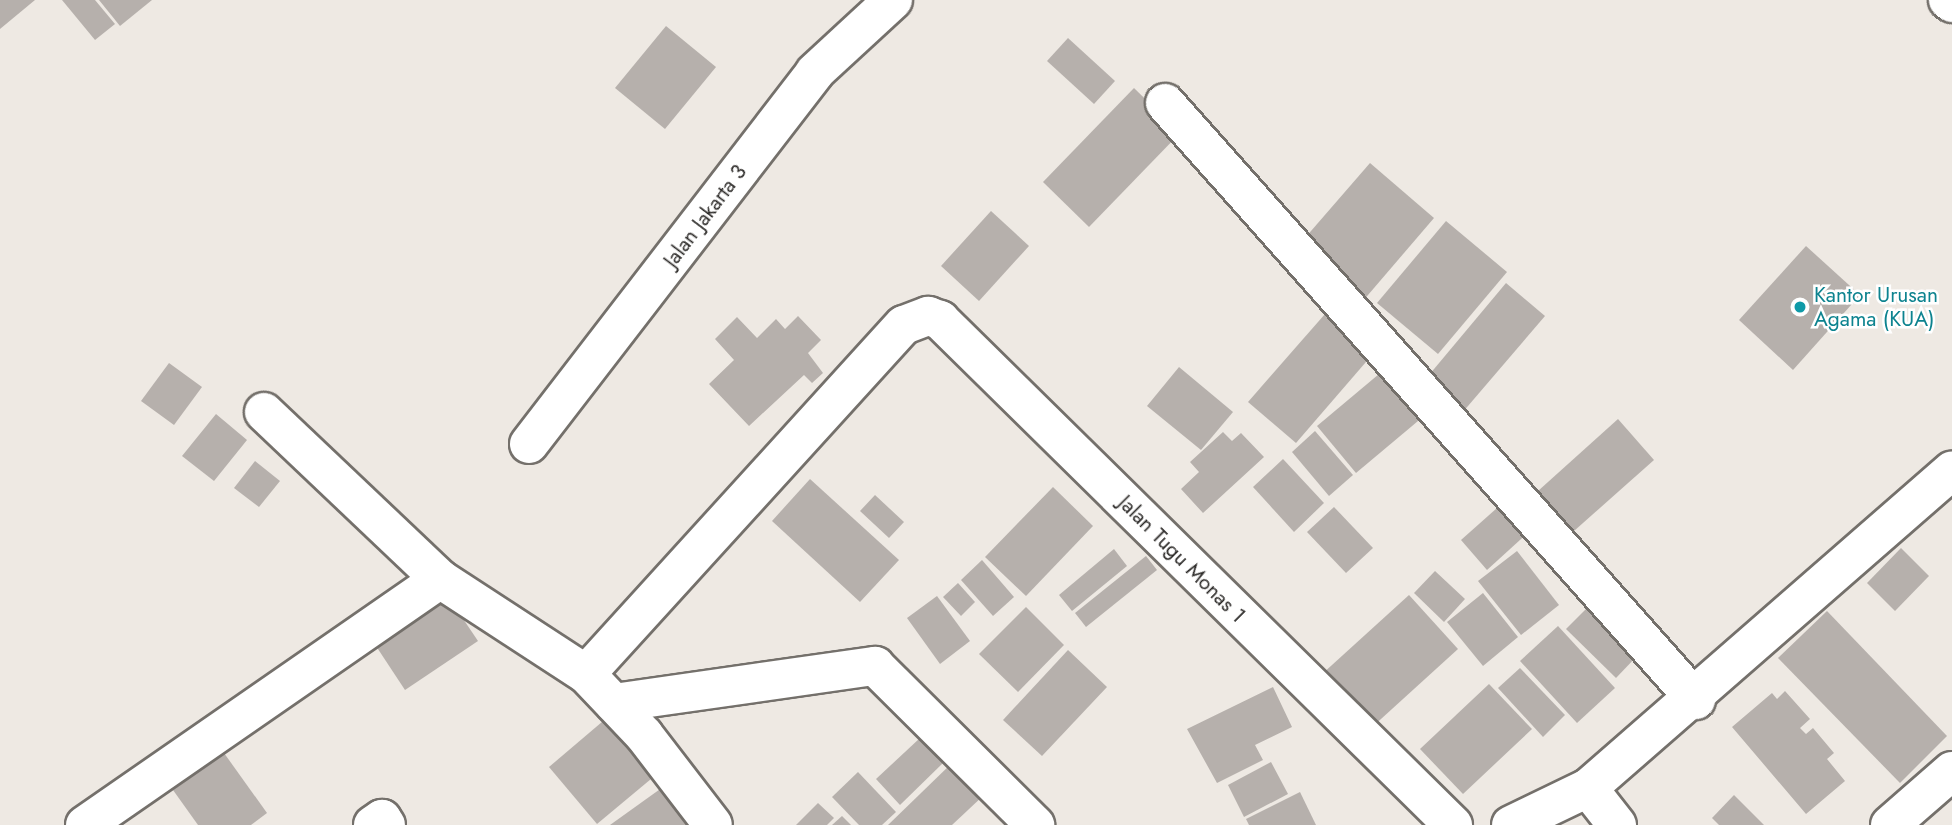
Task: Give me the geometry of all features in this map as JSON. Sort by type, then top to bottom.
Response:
[{"type":"street","name":"Jalan Jakarta 3","points":[[529,444],[815,72],[893,0]]},
{"type":"street","points":[[1948,0],[1952,3]]},
{"type":"street","points":[[1165,103],[1696,700]]},
{"type":"street","name":"Jalan Tugu Monas 1","points":[[586,674],[904,324],[918,315],[940,320],[1453,825]]},
{"type":"street","points":[[264,412],[440,579],[586,674],[614,704],[713,825]]},
{"type":"street","points":[[1511,825],[1588,788],[1696,700],[1952,470]]},
{"type":"street","points":[[85,825],[440,579]]},
{"type":"street","points":[[614,704],[875,666],[1035,825]]},
{"type":"street","points":[[1588,788],[1617,825]]},
{"type":"street","points":[[1890,825],[1945,792]]},
{"type":"building","points":[[0,0],[35,0],[0,29]]},
{"type":"building","points":[[62,0],[95,0],[115,24],[95,40]]},
{"type":"building","points":[[99,0],[152,0],[120,26]]},
{"type":"building","points":[[666,26],[716,67],[665,129],[615,88]]},
{"type":"building","points":[[1068,38],[1115,81],[1094,104],[1047,61]]},
{"type":"building","points":[[1134,88],[1180,133],[1089,227],[1043,182]]},
{"type":"building","points":[[1370,163],[1434,218],[1362,302],[1298,246]]},
{"type":"building","points":[[991,211],[1029,246],[979,301],[941,266]]},
{"type":"building","points":[[1446,221],[1507,272],[1438,354],[1377,303]]},
{"type":"building","name":"Kantor Urusan Agama (KUA)","points":[[1806,246],[1860,295],[1793,370],[1739,320]]},
{"type":"building","points":[[1506,283],[1545,316],[1462,413],[1424,381]]},
{"type":"building","points":[[1325,314],[1372,355],[1296,443],[1248,402]]},
{"type":"building","points":[[798,316],[821,340],[808,353],[823,373],[812,383],[804,375],[749,426],[709,384],[734,360],[715,339],[737,317],[757,338],[776,319],[785,329]]},
{"type":"building","points":[[169,363],[202,387],[174,425],[141,401]]},
{"type":"building","points":[[1179,367],[1233,412],[1201,450],[1147,406]]},
{"type":"building","points":[[1385,369],[1424,416],[1356,473],[1317,426]]},
{"type":"building","points":[[216,414],[247,440],[214,481],[182,456]]},
{"type":"building","points":[[1618,419],[1654,460],[1574,531],[1538,491]]},
{"type":"building","points":[[1315,431],[1353,475],[1329,496],[1292,452]]},
{"type":"building","points":[[1223,432],[1232,441],[1241,433],[1264,457],[1203,513],[1181,489],[1199,472],[1190,462]]},
{"type":"building","points":[[1283,459],[1324,503],[1294,532],[1253,487]]},
{"type":"building","points":[[255,461],[280,481],[259,507],[234,488]]},
{"type":"building","points":[[810,479],[899,560],[860,602],[772,521]]},
{"type":"building","points":[[1053,487],[1093,526],[1026,596],[985,557]]},
{"type":"building","points":[[875,495],[904,522],[889,538],[860,511]]},
{"type":"building","points":[[1506,500],[1532,529],[1487,570],[1461,540]]},
{"type":"building","points":[[1334,507],[1373,548],[1346,573],[1307,532]]},
{"type":"building","points":[[1901,548],[1929,576],[1895,611],[1867,583]]},
{"type":"building","points":[[1114,549],[1127,566],[1072,611],[1059,595]]},
{"type":"building","points":[[1517,551],[1559,605],[1521,635],[1478,581]]},
{"type":"building","points":[[1146,556],[1157,570],[1086,627],[1075,613]]},
{"type":"building","points":[[982,560],[1014,597],[993,616],[961,580]]},
{"type":"building","points":[[1435,571],[1465,599],[1444,622],[1414,593]]},
{"type":"building","points":[[958,583],[975,602],[961,616],[943,597]]},
{"type":"building","points":[[1483,593],[1518,637],[1483,666],[1447,622]]},
{"type":"building","points":[[447,595],[478,641],[405,690],[374,643]]},
{"type":"building","points":[[1409,595],[1458,649],[1370,729],[1321,675]]},
{"type":"building","points":[[937,596],[970,641],[940,664],[907,618]]},
{"type":"building","points":[[1026,607],[1064,645],[1018,692],[979,654]]},
{"type":"building","points":[[1587,608],[1637,656],[1616,678],[1566,629]]},
{"type":"building","points":[[1827,611],[1947,736],[1900,783],[1778,658]]},
{"type":"building","points":[[1558,626],[1615,688],[1577,723],[1520,661]]},
{"type":"building","points":[[1068,650],[1107,687],[1042,756],[1003,720]]},
{"type":"building","points":[[1520,668],[1565,715],[1543,737],[1498,688]]},
{"type":"building","points":[[1489,684],[1532,729],[1463,794],[1420,749]]},
{"type":"building","points":[[1273,687],[1292,727],[1255,745],[1263,760],[1217,783],[1187,729]]},
{"type":"building","points":[[1785,691],[1810,719],[1800,728],[1806,734],[1813,728],[1834,753],[1827,759],[1845,781],[1806,814],[1732,727],[1772,693],[1777,699]]},
{"type":"building","points":[[609,716],[657,774],[597,824],[549,767]]},
{"type":"building","points":[[920,738],[943,763],[900,805],[876,779]]},
{"type":"building","points":[[224,753],[267,813],[251,825],[198,825],[173,790]]},
{"type":"building","points":[[953,762],[984,795],[952,825],[888,825]]},
{"type":"building","points":[[1271,762],[1288,794],[1244,817],[1228,785]]},
{"type":"building","points":[[858,772],[896,812],[882,825],[859,825],[832,797]]},
{"type":"building","points":[[670,782],[695,825],[610,825]]},
{"type":"building","points":[[1300,792],[1316,825],[1249,825],[1246,819]]},
{"type":"building","points":[[1734,795],[1764,825],[1719,825],[1712,818]]},
{"type":"building","points":[[818,803],[834,818],[827,825],[796,825]]},
{"type":"building","points":[[842,816],[851,825],[832,825]]},
{"type":"place","name":"Kantor Urusan Agama (KUA)","points":[[1800,307]]}]
